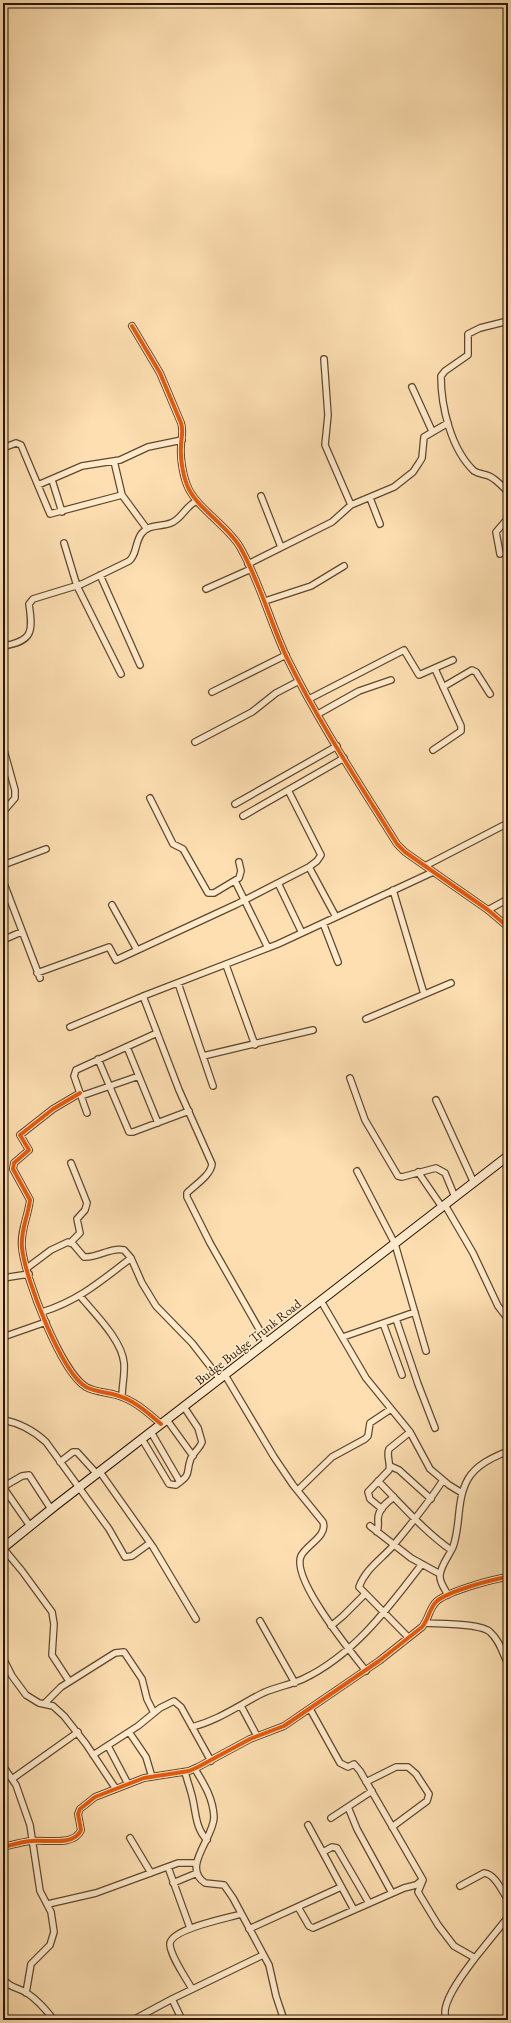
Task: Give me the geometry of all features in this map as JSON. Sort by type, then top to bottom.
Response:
[{"type":"main road","name":"Budge Budge Trunk Road","points":[[3,1548],[51,1509],[508,1156]]},
{"type":"street","points":[[508,321],[480,328],[468,334],[468,355],[445,371],[441,376],[448,423],[467,462],[475,471],[489,477],[508,492]]},
{"type":"street","points":[[132,326],[160,373],[181,423],[183,431],[181,454],[186,484],[197,501],[220,526],[231,535],[250,567],[265,601],[275,632],[299,681],[397,844],[405,852],[488,910],[508,927]]},
{"type":"street","points":[[324,359],[328,415],[325,445],[351,505]]},
{"type":"street","points":[[412,387],[432,431]]},
{"type":"street","points":[[206,589],[250,567],[281,547],[332,522],[351,505],[394,487],[413,472],[422,458],[424,437],[448,423]]},
{"type":"street","points":[[38,485],[82,466],[126,458],[148,447],[182,440]]},
{"type":"street","points":[[3,448],[16,443],[22,445],[50,514],[122,495]]},
{"type":"street","points":[[114,461],[122,495],[147,529]]},
{"type":"street","points":[[52,480],[62,512]]},
{"type":"street","points":[[261,496],[281,547]]},
{"type":"street","points":[[370,498],[380,524]]},
{"type":"street","points":[[3,646],[22,642],[30,634],[30,601],[77,586],[132,559],[137,540],[147,529],[170,523],[197,501]]},
{"type":"street","points":[[500,554],[496,532],[508,518]]},
{"type":"street","points":[[64,543],[77,586],[121,674]]},
{"type":"street","points":[[265,601],[311,586],[344,566]]},
{"type":"street","points":[[100,575],[140,665]]},
{"type":"street","points":[[309,699],[404,650],[419,675],[453,660]]},
{"type":"street","points":[[212,692],[286,655]]},
{"type":"street","points":[[433,750],[461,731],[461,726],[435,669]]},
{"type":"street","points":[[443,687],[472,670],[476,672],[490,694]]},
{"type":"street","points":[[318,714],[358,691],[390,680]]},
{"type":"street","points":[[195,742],[252,712],[276,693],[299,681]]},
{"type":"street","points":[[235,804],[337,746]]},
{"type":"street","points":[[3,747],[15,790],[15,798],[3,812]]},
{"type":"street","points":[[242,816],[344,758]]},
{"type":"street","points":[[3,771],[9,770]]},
{"type":"street","points":[[3,881],[38,976],[109,947],[116,960],[244,901],[309,867],[317,861],[321,855],[288,790]]},
{"type":"street","points":[[150,798],[173,844],[183,849],[208,893],[214,893],[241,876],[239,862]]},
{"type":"street","points":[[425,866],[508,823]]},
{"type":"street","points":[[3,865],[46,849]]},
{"type":"street","points":[[309,867],[336,917]]},
{"type":"street","points":[[70,1027],[143,996],[268,948],[433,872]]},
{"type":"street","points":[[234,881],[268,948]]},
{"type":"street","points":[[278,883],[302,933]]},
{"type":"street","points":[[393,890],[424,994]]},
{"type":"street","points":[[488,910],[508,899]]},
{"type":"street","points":[[112,905],[137,950]]},
{"type":"street","points":[[324,923],[338,962]]},
{"type":"street","points":[[3,940],[21,932]]},
{"type":"street","points":[[226,965],[255,1045]]},
{"type":"street","points":[[178,983],[213,1086]]},
{"type":"street","points":[[366,1020],[451,983]]},
{"type":"street","points":[[143,996],[189,1111],[209,1155],[212,1169],[187,1193],[187,1197],[210,1243],[267,1343]]},
{"type":"street","points":[[203,1056],[255,1045],[313,1030]]},
{"type":"street","points":[[87,1113],[75,1073],[81,1067],[157,1033]]},
{"type":"street","points":[[127,1046],[158,1123]]},
{"type":"street","points":[[98,1059],[129,1132],[133,1132],[189,1111]]},
{"type":"street","points":[[139,1076],[81,1094],[53,1109],[20,1135],[29,1150],[14,1163],[13,1168],[30,1200],[22,1238],[23,1256],[56,1348],[66,1365],[80,1383],[88,1388],[131,1400],[164,1422],[193,1456]]},
{"type":"street","points":[[350,1078],[365,1120],[398,1176],[402,1177],[430,1168],[441,1170],[444,1173],[455,1197]]},
{"type":"street","points":[[436,1100],[474,1183]]},
{"type":"street","points":[[27,1268],[52,1250],[70,1243],[80,1233],[77,1219],[85,1210],[88,1203],[71,1163]]},
{"type":"street","points":[[357,1171],[395,1244],[426,1351]]},
{"type":"street","points":[[418,1172],[443,1206],[473,1253],[498,1306],[508,1319]]},
{"type":"street","points":[[70,1243],[84,1257],[120,1249],[128,1253],[142,1283],[156,1306],[222,1377],[274,1458],[325,1526],[319,1536],[301,1556],[300,1564],[312,1596],[331,1626],[366,1671]]},
{"type":"street","points":[[42,1312],[67,1304],[131,1258]]},
{"type":"street","points":[[3,1278],[29,1274]]},
{"type":"street","points":[[80,1296],[117,1342],[124,1363],[122,1397]]},
{"type":"street","points":[[321,1301],[366,1378],[410,1432],[419,1446],[426,1464],[443,1480],[462,1493]]},
{"type":"street","points":[[343,1337],[415,1312]]},
{"type":"street","points":[[396,1319],[435,1428]]},
{"type":"street","points":[[3,1337],[46,1322]]},
{"type":"street","points":[[382,1323],[402,1375]]},
{"type":"street","points":[[142,1439],[168,1484],[176,1485],[180,1482],[188,1474],[193,1456],[201,1445],[202,1438],[184,1406]]},
{"type":"street","points":[[298,1490],[332,1457],[365,1439],[368,1436],[370,1423],[391,1409]]},
{"type":"street","points":[[3,1420],[24,1426],[37,1434],[79,1488],[109,1530],[125,1556],[132,1556],[150,1543]]},
{"type":"street","points":[[151,1432],[180,1482]]},
{"type":"street","points":[[382,1509],[368,1496],[368,1492],[386,1474],[390,1466],[387,1456],[389,1449],[410,1432]]},
{"type":"street","points":[[448,1595],[441,1582],[440,1574],[457,1533],[462,1493],[469,1478],[476,1468],[492,1458],[508,1451]]},
{"type":"street","points":[[60,1462],[73,1452],[77,1452],[98,1473],[150,1543],[196,1619]]},
{"type":"street","points":[[390,1466],[399,1470],[431,1499]]},
{"type":"street","points":[[30,1526],[5,1496],[3,1487],[22,1476],[29,1475],[51,1509]]},
{"type":"street","points":[[408,1637],[359,1588],[360,1584],[377,1560],[393,1545],[415,1519],[431,1499],[443,1480]]},
{"type":"street","points":[[378,1481],[422,1527],[451,1550]]},
{"type":"street","points":[[377,1532],[379,1526],[379,1515],[382,1509],[394,1497]]},
{"type":"street","points":[[370,1526],[393,1545],[440,1574]]},
{"type":"street","points":[[3,1548],[52,1612],[54,1624],[52,1654],[70,1681]]},
{"type":"street","points":[[192,1727],[216,1720],[270,1689],[295,1683],[315,1672],[348,1649],[384,1612],[422,1564]]},
{"type":"street","points":[[3,1847],[33,1841],[68,1840],[76,1837],[81,1830],[78,1814],[80,1809],[95,1797],[152,1776],[185,1772],[195,1769],[234,1747],[257,1736],[284,1726],[366,1671],[408,1637],[425,1623],[432,1606],[438,1600],[448,1595],[508,1576]]},
{"type":"street","points":[[331,1626],[365,1594]]},
{"type":"street","points":[[260,1621],[295,1683]]},
{"type":"street","points":[[425,1623],[472,1626],[488,1630],[500,1645],[508,1664]]},
{"type":"street","points":[[45,1703],[57,1690],[70,1681],[115,1653],[124,1652],[142,1678],[147,1699],[154,1713]]},
{"type":"street","points":[[3,1658],[12,1676],[26,1695],[39,1703],[45,1703],[53,1706],[78,1732],[116,1789]]},
{"type":"street","points":[[94,1755],[167,1704],[174,1701],[177,1702],[211,1761]]},
{"type":"street","points":[[241,1706],[257,1736]]},
{"type":"street","points":[[310,1709],[340,1763],[348,1767],[354,1764],[372,1791],[423,1880]]},
{"type":"street","points":[[12,1779],[78,1732]]},
{"type":"street","points":[[129,1732],[146,1758],[152,1776]]},
{"type":"street","points":[[108,1746],[128,1784]]},
{"type":"street","points":[[366,1782],[389,1769],[402,1766],[413,1769],[428,1794],[427,1801],[392,1827]]},
{"type":"street","points":[[195,1769],[211,1798],[213,1808],[213,1827],[196,1863],[197,1873],[205,1883],[224,1885],[269,1965],[276,1996],[284,2020]]},
{"type":"street","points":[[4,1770],[12,1779],[20,1795],[30,1825],[40,1892],[48,1904],[54,1932],[50,1945],[31,1964],[26,1993]]},
{"type":"street","points":[[185,1772],[192,1795],[200,1833],[207,1840]]},
{"type":"street","points":[[331,1818],[372,1791]]},
{"type":"street","points":[[348,1807],[357,1829],[392,1893]]},
{"type":"street","points":[[308,1825],[354,1910]]},
{"type":"street","points":[[130,1838],[151,1873]]},
{"type":"street","points":[[323,1852],[332,1847],[337,1848],[369,1903]]},
{"type":"street","points":[[48,1904],[96,1893],[183,1862],[196,1863]]},
{"type":"street","points":[[168,1867],[190,1928]]},
{"type":"street","points":[[173,1883],[197,1873]]},
{"type":"street","points":[[460,1886],[484,1873],[487,1873],[495,1880],[508,1900]]},
{"type":"street","points":[[298,1907],[309,1926],[313,1928],[392,1893],[416,1885],[423,1880]]},
{"type":"street","points":[[418,1892],[423,1880]]},
{"type":"street","points":[[416,1885],[418,1892],[438,1925],[454,1946],[475,1958]]},
{"type":"street","points":[[249,1929],[342,1887]]},
{"type":"street","points":[[192,1989],[170,1945],[172,1938],[190,1928],[241,1914]]},
{"type":"street","points":[[447,2020],[444,2016],[444,2009],[461,1978],[508,1917]]},
{"type":"street","points":[[133,2020],[172,1999],[262,1955]]},
{"type":"street","points":[[3,1978],[12,1987],[26,1993],[44,2006],[54,2020]]},
{"type":"street","points":[[172,1999],[182,2020]]},
{"type":"cycle path","points":[[132,326],[160,373],[181,423],[181,461],[187,485],[191,493],[204,509],[235,539],[240,547],[259,588],[287,658],[299,682],[312,706],[397,844],[405,852],[488,910],[508,927]]},
{"type":"cycle path","points":[[80,1093],[53,1109],[20,1135],[29,1150],[14,1163],[13,1169],[30,1200],[22,1236],[22,1248],[25,1262],[37,1301],[46,1323],[66,1363],[76,1378],[89,1389],[116,1395],[129,1400],[161,1424]]},
{"type":"cycle path","points":[[3,1847],[31,1841],[59,1841],[72,1839],[81,1830],[78,1814],[80,1809],[95,1797],[144,1778],[189,1771],[250,1739],[284,1726],[379,1661],[422,1627],[434,1604],[443,1597],[482,1583],[508,1577]]}]
